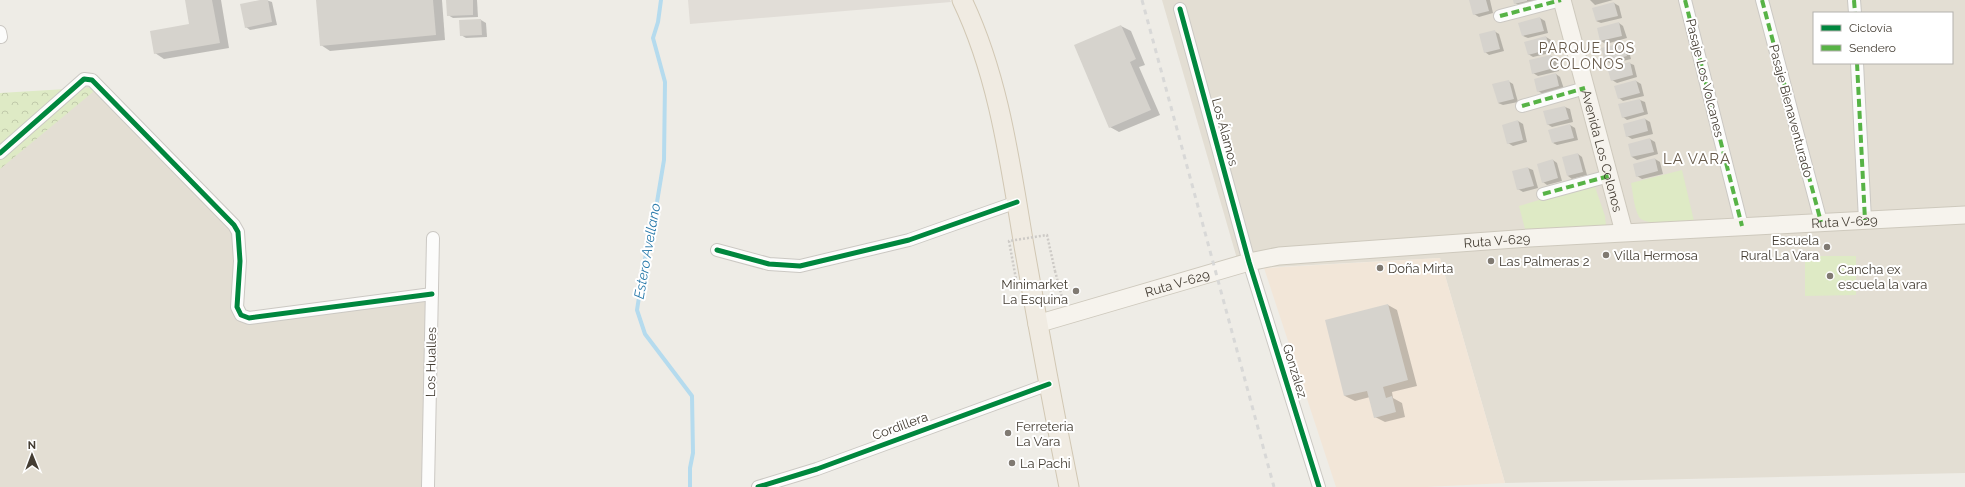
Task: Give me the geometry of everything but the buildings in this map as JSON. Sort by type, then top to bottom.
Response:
[{"type":"main road","points":[[962,0],[972,20],[992,82],[1007,145],[1038,324],[1069,487]]},
{"type":"main road","name":"Avenida Los Colonos","points":[[1561,0],[1624,232]]},
{"type":"main road","name":"Ruta V-629","points":[[1038,324],[1249,262],[1265,258],[1297,254],[1624,232],[1965,216]]},
{"type":"street","points":[[1500,16],[1561,0]]},
{"type":"street","name":"Pasaje Los Volcanes","points":[[1685,0],[1742,226]]},
{"type":"street","name":"Pasaje Bienaventurado","points":[[1762,0],[1821,222]]},
{"type":"street","points":[[1854,0],[1855,12]]},
{"type":"street","name":"Los Álamos","points":[[1180,9],[1249,262]]},
{"type":"street","points":[[1858,64],[1865,220]]},
{"type":"street","points":[[0,153],[84,79],[92,80],[234,225],[238,232],[240,261],[237,307],[241,314],[249,318],[280,315],[432,294]]},
{"type":"street","points":[[1522,106],[1585,88]]},
{"type":"street","points":[[1543,194],[1609,176]]},
{"type":"street","points":[[717,250],[769,264],[800,266],[909,240],[1016,202]]},
{"type":"street","name":"Los Hualles","points":[[428,487],[433,238]]},
{"type":"street","name":"González","points":[[1249,262],[1319,487]]},
{"type":"street","name":"Cordillera","points":[[758,487],[817,469],[1049,384]]},
{"type":"path","points":[[1018,290],[1009,241],[1047,235],[1067,316]]},
{"type":"shaded area","points":[[688,0],[950,0],[951,2],[690,24]]},
{"type":"shaded area","points":[[1162,0],[1965,0],[1965,473],[1505,483],[1440,258],[1240,269]]},
{"type":"shaded area","points":[[84,79],[234,225],[241,314],[432,294],[428,487],[0,487],[0,153]]},
{"type":"shaded area","points":[[1440,258],[1505,483],[1426,487],[1336,487],[1264,268]]},
{"type":"green space","points":[[99,87],[0,169],[0,93]]},
{"type":"green space","points":[[1682,170],[1694,221],[1656,223],[1643,220],[1639,217],[1631,183]]},
{"type":"green space","points":[[1590,185],[1595,187],[1605,216],[1606,226],[1525,229],[1519,206]]},
{"type":"green space","name":"Cancha ex escuela la vara","points":[[1805,256],[1856,256],[1856,295],[1805,296]]},
{"type":"waterway","name":"Estero Avellano","points":[[661,0],[658,22],[653,38],[665,82],[664,160],[656,208],[649,234],[637,310],[645,334],[692,396],[693,453],[690,468],[690,487]]},
{"type":"railway","points":[[1142,0],[1274,487]]},
{"type":"marked path","points":[[1500,16],[1561,0]]},
{"type":"marked path","points":[[1685,0],[1742,226]]},
{"type":"marked path","points":[[1762,0],[1821,222]]},
{"type":"marked path","points":[[1854,0],[1855,12]]},
{"type":"marked path","points":[[1857,64],[1865,220]]},
{"type":"marked path","points":[[1522,106],[1585,88]]},
{"type":"marked path","points":[[1543,194],[1609,176]]},
{"type":"cycle path","points":[[1180,9],[1249,262],[1319,487]]},
{"type":"cycle path","points":[[0,153],[84,79],[92,80],[234,225],[238,232],[240,261],[237,307],[241,315],[249,318],[432,294]]},
{"type":"cycle path","points":[[717,250],[769,264],[800,266],[909,240],[1017,202]]},
{"type":"cycle path","points":[[758,487],[817,469],[1049,384]]},
{"type":"place","name":"Escuela Rural La Vara","points":[[1827,247]]},
{"type":"place","name":"Villa Hermosa","points":[[1606,255]]},
{"type":"place","name":"Las Palmeras 2","points":[[1491,261]]},
{"type":"place","name":"Doña Mirta","points":[[1380,268]]},
{"type":"place","name":"Cancha ex escuela la vara","points":[[1830,276]]},
{"type":"place","name":"Minimarket La Esquina","points":[[1076,291]]},
{"type":"place","name":"Ferreteria La Vara","points":[[1008,433]]},
{"type":"place","name":"La Pachi","points":[[1012,463]]},
{"type":"district","name":"PARQUE LOS COLONOS","points":[[1587,56]]},
{"type":"district","name":"LA VARA","points":[[1697,159]]}]
